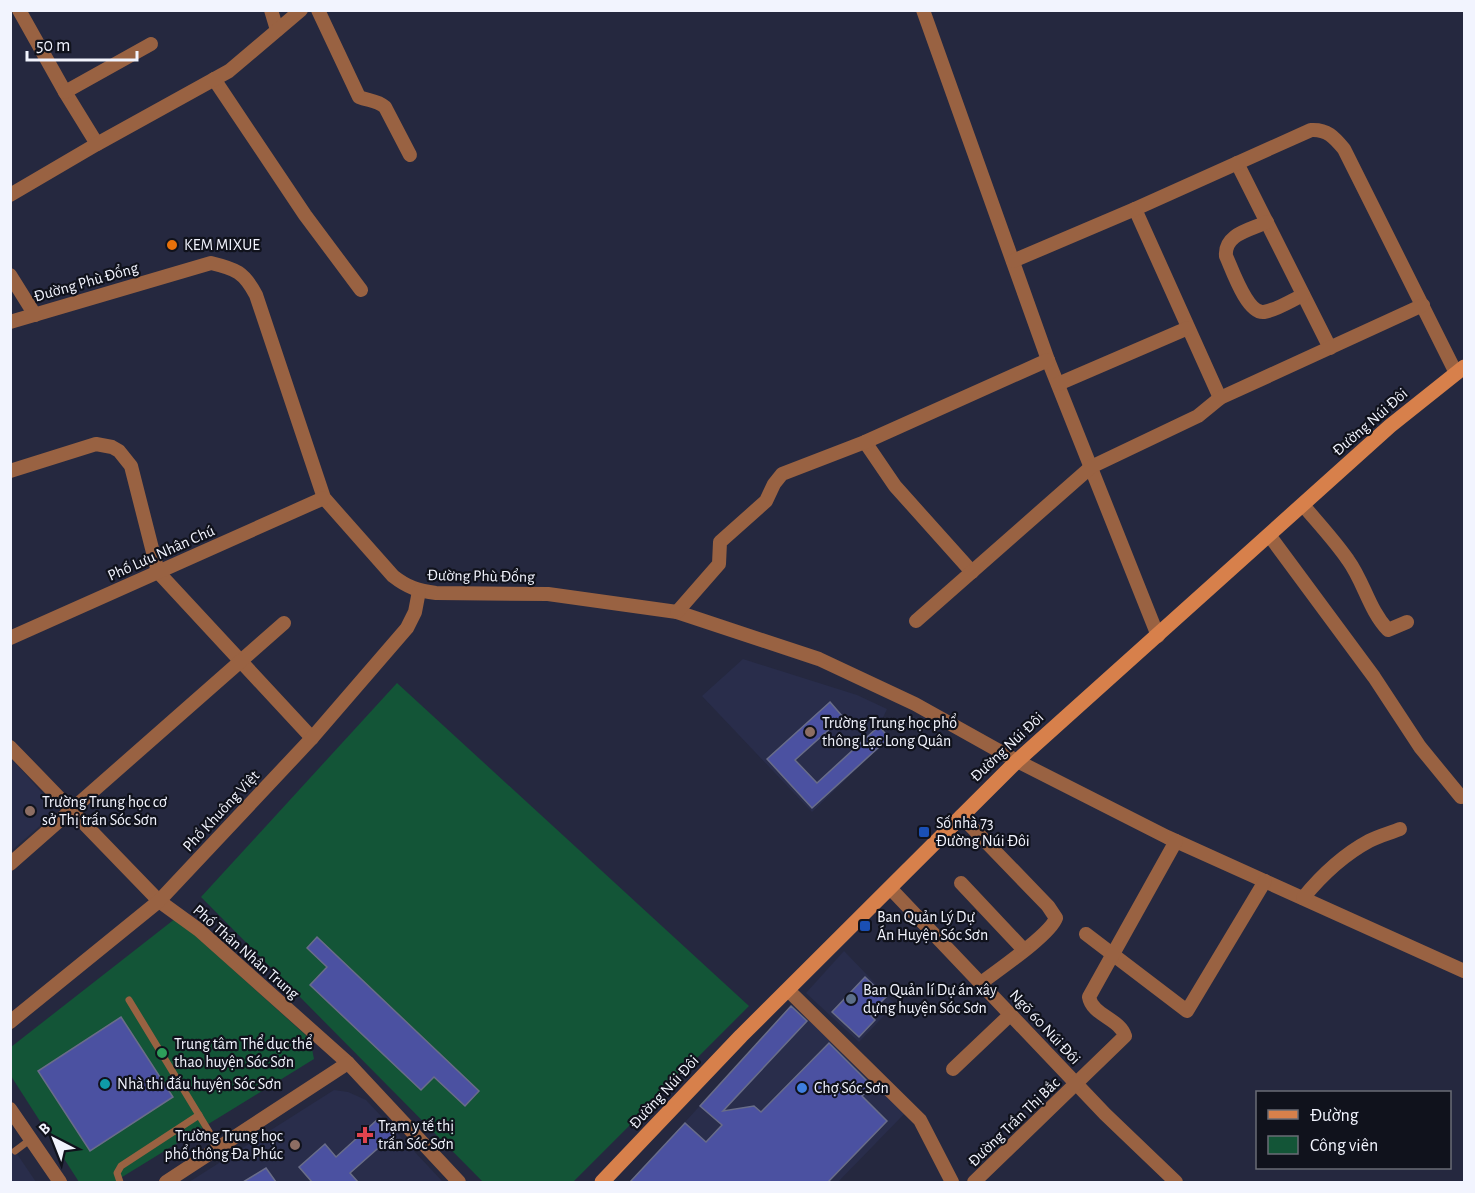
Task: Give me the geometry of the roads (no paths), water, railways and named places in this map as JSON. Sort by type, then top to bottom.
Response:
[{"type":"main road","name":"Đường Núi Đôi","points":[[603,1182],[788,990],[1017,760],[1390,426],[1460,370]]},
{"type":"street","points":[[19,10],[97,144]]},
{"type":"street","points":[[271,10],[277,30]]},
{"type":"street","points":[[10,195],[229,70],[301,10]]},
{"type":"street","points":[[318,10],[359,97],[367,101],[379,101],[385,107],[410,155]]},
{"type":"street","points":[[923,10],[1048,360],[1158,636]]},
{"type":"street","points":[[65,92],[151,44]]},
{"type":"street","points":[[214,79],[306,215],[361,290]]},
{"type":"street","points":[[1013,261],[1136,209],[1311,130],[1321,129],[1329,133],[1344,148],[1423,305],[1460,370]]},
{"type":"street","points":[[1237,163],[1330,348]]},
{"type":"street","points":[[1136,209],[1220,398]]},
{"type":"street","points":[[1267,222],[1236,236],[1228,242],[1225,248],[1226,256],[1248,303],[1258,312],[1265,312],[1304,295]]},
{"type":"street","name":"Đường Phù Đổng","points":[[10,322],[212,263],[235,269],[248,280],[256,295],[324,498],[393,576],[405,585],[418,591],[436,593],[548,594],[677,612],[819,659],[915,704],[1017,760],[1176,841],[1464,971]]},
{"type":"street","points":[[10,275],[35,315]]},
{"type":"street","points":[[916,621],[1091,467],[1198,416],[1220,398],[1423,305]]},
{"type":"street","points":[[1058,384],[1188,328]]},
{"type":"street","points":[[677,612],[719,564],[720,542],[766,501],[782,474],[865,442],[1048,360]]},
{"type":"street","points":[[865,442],[895,486],[972,572]]},
{"type":"street","points":[[10,471],[96,444],[119,451],[131,466],[158,572],[312,738]]},
{"type":"street","name":"Phố Lưu Nhân Chú","points":[[10,638],[324,498]]},
{"type":"street","points":[[1303,505],[1349,560],[1374,612],[1388,630],[1407,622]]},
{"type":"street","points":[[1269,535],[1374,677],[1420,747],[1461,797]]},
{"type":"street","name":"Phố Khuông Việt","points":[[10,1022],[159,901],[312,738],[407,628],[415,612],[418,591]]},
{"type":"street","points":[[10,864],[72,812],[284,623]]},
{"type":"street","name":"Phố Thân Nhân Trung","points":[[10,747],[159,901],[199,930],[348,1064],[459,1182]]},
{"type":"street","points":[[961,816],[1054,913],[1056,918],[1024,950],[981,983]]},
{"type":"street","points":[[1303,898],[1316,882],[1340,861],[1370,841],[1401,829]]},
{"type":"street","points":[[1112,953],[1176,841]]},
{"type":"street","points":[[1086,934],[1187,1011],[1265,881]]},
{"type":"street","points":[[961,883],[1024,950]]},
{"type":"street","name":"Ngõ 60 Núi Đôi","points":[[890,888],[1077,1085],[1176,1182]]},
{"type":"street","name":"Đường Trần Thị Bắc","points":[[974,1182],[1077,1085],[1125,1036],[1122,1029],[1090,1002],[1091,994],[1112,953]]},
{"type":"street","points":[[788,990],[920,1120],[952,1182]]},
{"type":"street","points":[[953,1070],[1011,1014]]},
{"type":"street","points":[[166,1182],[348,1064]]},
{"type":"street","points":[[10,1109],[60,1182]]},
{"type":"lane","points":[[129,1000],[219,1148]]},
{"type":"lane","points":[[120,1182],[117,1173],[121,1166],[199,1115]]},
{"type":"lane","points":[[15,1151],[31,1139]]},
{"type":"place","name":"KEM MIXUE","points":[[172,245]]},
{"type":"place","name":"Trường Trung học phổ thông Lạc Long Quân","points":[[810,732]]},
{"type":"place","name":"Trường Trung học cơ sở Thị trấn Sóc Sơn","points":[[30,811]]},
{"type":"place","name":"Số nhà 73 Đường Núi Đôi","points":[[924,832]]},
{"type":"place","name":"Ban Quản Lý Dự Án Huyện Sóc Sơn","points":[[865,926]]},
{"type":"place","name":"Ban Quản lí Dự án xây dựng huyện Sóc Sơn","points":[[851,999]]},
{"type":"place","name":"Trung tâm Thể dục thể thao huyện Sóc Sơn","points":[[162,1053]]},
{"type":"place","name":"Nhà thi đấu huyện Sóc Sơn","points":[[105,1084]]},
{"type":"place","name":"Chợ Sóc Sơn","points":[[802,1088]]},
{"type":"place","name":"Trạm y tế thị trấn Sóc Sơn","points":[[365,1135]]},
{"type":"place","name":"Trường Trung học phổ thông Đa Phúc","points":[[295,1145]]}]
